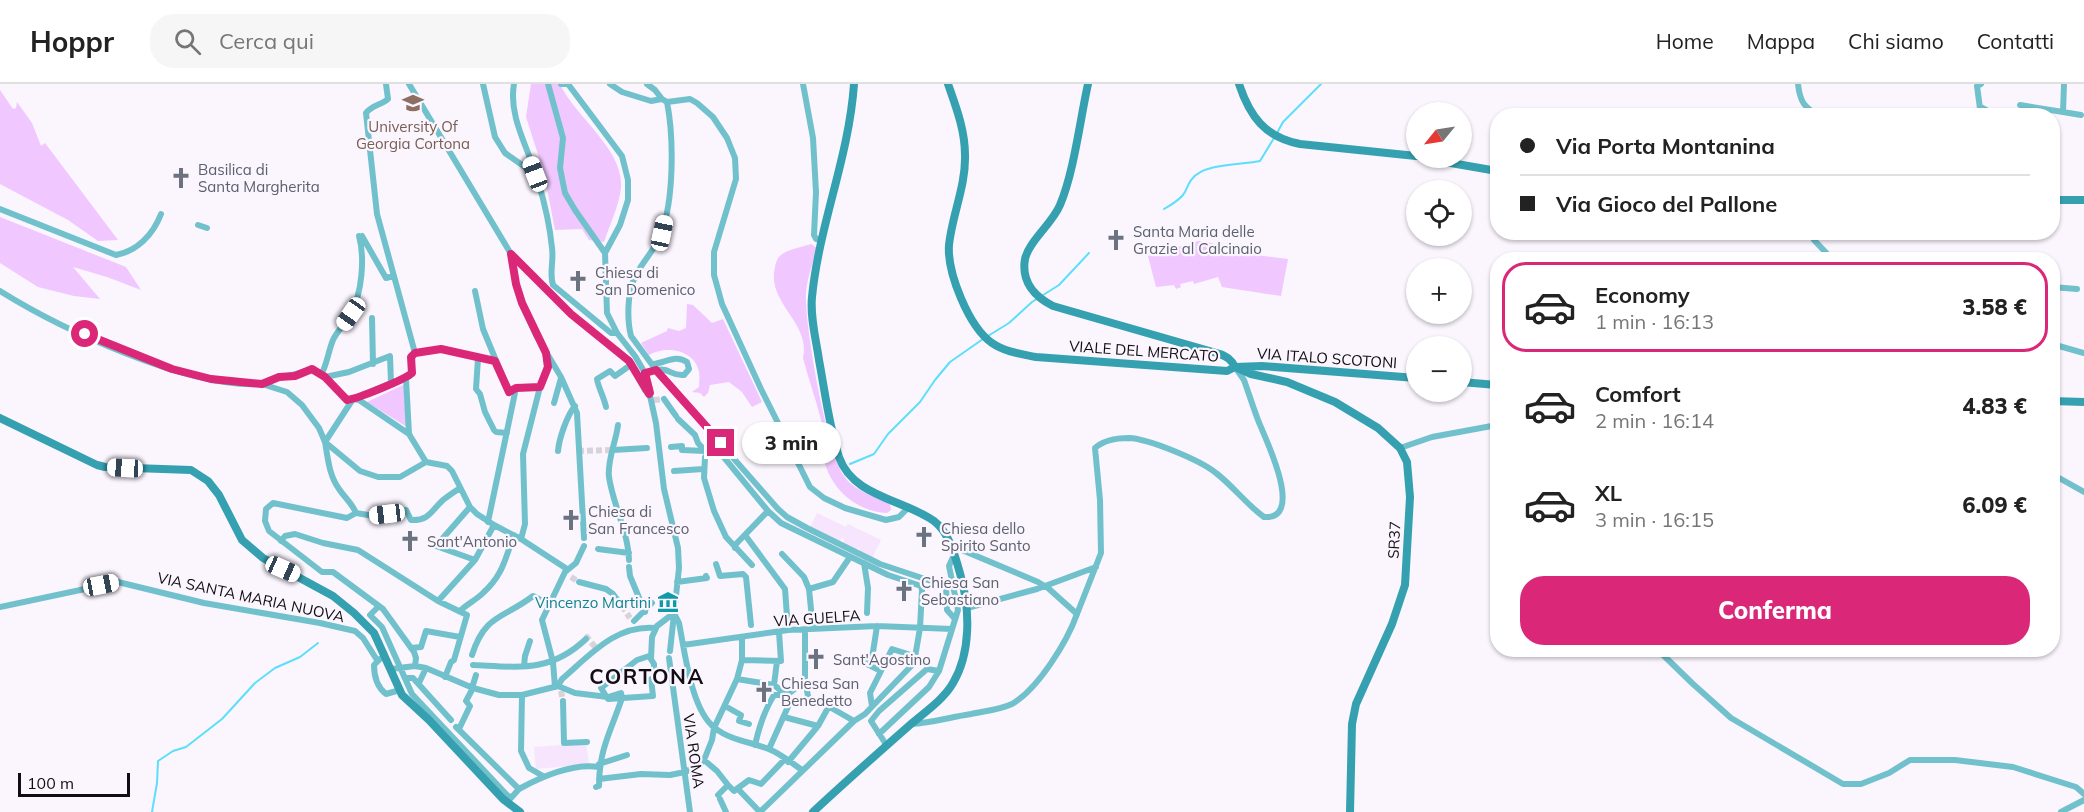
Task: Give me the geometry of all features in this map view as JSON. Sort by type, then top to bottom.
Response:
[{"type":"main road","points":[[813,812],[952,686],[964,656],[967,608],[954,555],[941,528],[910,506],[860,486],[846,473],[840,459],[826,397],[812,318],[812,297],[821,240],[848,132],[854,84]]},
{"type":"main road","name":"VIALE DEL MERCATO","points":[[948,84],[961,122],[965,155],[964,178],[950,240],[949,256],[955,279],[969,313],[986,338],[1011,352],[1036,357],[1227,371],[1235,367],[1229,358],[1220,354],[1053,306],[1040,299],[1028,284],[1025,260],[1032,245],[1053,219],[1060,205],[1071,168],[1088,84]]},
{"type":"main road","points":[[1239,84],[1251,112],[1259,123],[1283,141],[1406,155]]},
{"type":"main road","points":[[1472,167],[1490,170]]},
{"type":"main road","points":[[2060,200],[2084,200]]},
{"type":"main road","name":"VIA ITALO SCOTONI","points":[[1235,367],[1262,366],[1406,377]]},
{"type":"main road","name":"SR37","points":[[1235,367],[1251,374],[1287,382],[1335,402],[1378,428],[1400,448],[1407,462],[1410,475],[1405,585],[1392,624],[1356,704],[1352,724],[1350,812]]},
{"type":"main road","points":[[1472,383],[1490,384]]},
{"type":"main road","points":[[2060,401],[2084,402]]},
{"type":"main road","points":[[0,418],[96,465],[191,470],[208,481],[219,495],[242,540],[263,558],[314,585],[354,613],[374,633],[382,658],[391,669],[402,695],[429,720],[503,799],[520,812]]},
{"type":"street","points":[[386,84],[388,99],[383,104],[370,108],[366,113],[377,214],[415,353]]},
{"type":"street","points":[[409,84],[511,254],[571,314],[632,364],[645,390],[650,393]]},
{"type":"street","points":[[483,84],[495,137],[505,153],[535,174]]},
{"type":"street","points":[[514,84],[511,98],[520,133],[535,174],[552,248],[551,278],[553,285],[611,333],[617,333]]},
{"type":"street","points":[[548,84],[563,138],[560,168],[565,193],[605,253]]},
{"type":"street","points":[[561,84],[568,84],[622,156],[628,180],[628,200],[620,225],[605,253],[607,313],[617,333],[644,371],[653,402],[664,489],[677,541],[679,568],[669,651]]},
{"type":"street","points":[[610,84],[622,92],[651,101],[690,99],[707,110],[721,127],[732,147],[736,179],[714,252],[714,275],[722,304],[810,487],[824,498],[845,508],[886,520],[899,518],[910,506]]},
{"type":"street","points":[[647,84],[664,101],[672,144],[668,202],[662,233],[633,279],[630,294],[629,330],[631,336],[654,367],[778,509],[797,523],[880,564],[946,586],[947,610],[955,619]]},
{"type":"street","points":[[803,84],[813,138],[816,192],[814,235],[816,239],[821,240]]},
{"type":"street","points":[[1798,84],[1799,98],[1807,108]]},
{"type":"street","points":[[1981,84],[1977,86],[1981,107]]},
{"type":"street","points":[[2063,112],[2064,84]]},
{"type":"street","points":[[2020,105],[2038,108]]},
{"type":"street","points":[[2060,112],[2081,115]]},
{"type":"street","points":[[0,209],[116,255],[128,253],[145,240],[157,224],[160,214]]},
{"type":"street","points":[[198,225],[207,228]]},
{"type":"street","points":[[323,376],[334,338],[351,314],[357,298],[362,247],[359,236],[362,235],[386,278],[394,276]]},
{"type":"street","points":[[1815,240],[1826,252]]},
{"type":"street","points":[[511,254],[522,303],[575,406],[578,428],[584,542],[576,563],[566,571],[548,603],[542,620],[559,688]]},
{"type":"street","points":[[2060,287],[2077,289]]},
{"type":"street","points":[[0,291],[68,327],[172,369],[211,379],[262,384],[287,392],[302,405],[319,428],[325,442],[332,477],[340,492],[353,505],[356,513]]},
{"type":"street","points":[[475,291],[483,329],[509,392],[516,388],[540,387]]},
{"type":"street","points":[[372,318],[373,364]]},
{"type":"street","points":[[2060,346],[2084,353]]},
{"type":"street","points":[[262,384],[279,377],[295,376],[312,369],[323,376],[347,400],[406,379],[412,373],[411,357],[415,353],[441,349],[495,361]]},
{"type":"street","points":[[521,539],[525,524],[523,454],[540,387],[548,367],[546,353]]},
{"type":"street","points":[[323,376],[349,372],[390,356],[391,383]]},
{"type":"street","points":[[644,371],[675,357],[687,362],[688,369],[684,375],[677,376],[667,370],[654,367]]},
{"type":"street","points":[[478,358],[476,389],[494,430],[507,434]]},
{"type":"street","points":[[606,407],[597,379],[610,371],[615,376],[632,364]]},
{"type":"street","points":[[910,724],[1000,708],[1014,702],[1053,661],[1073,625],[1101,553],[1095,448],[1099,444],[1113,439],[1132,438],[1201,463],[1217,474],[1250,507],[1264,517],[1280,513],[1283,499],[1280,478],[1244,380],[1235,367]]},
{"type":"street","points":[[554,403],[561,377]]},
{"type":"street","points":[[406,379],[409,434]]},
{"type":"street","points":[[438,601],[475,560],[491,524],[516,388]]},
{"type":"street","points":[[353,399],[359,400],[409,434],[426,462]]},
{"type":"street","points":[[325,442],[353,399]]},
{"type":"street","points":[[664,399],[677,418],[694,435],[706,454],[703,470],[714,511],[726,537],[752,565]]},
{"type":"street","points":[[558,451],[559,440],[569,413],[575,406]]},
{"type":"street","points":[[618,425],[609,464],[609,477],[629,560],[630,576],[645,612]]},
{"type":"street","points":[[1400,448],[1432,437],[1490,426]]},
{"type":"street","points":[[325,442],[360,471],[378,477],[400,477],[426,462],[447,466],[452,471],[470,507],[491,524],[521,539],[571,577]]},
{"type":"street","points":[[671,447],[722,455],[768,511],[781,523],[864,563],[921,586],[922,590],[920,628],[914,663],[760,812],[738,789]]},
{"type":"street","points":[[613,450],[647,448]]},
{"type":"street","points":[[674,471],[703,470]]},
{"type":"street","points":[[2060,479],[2084,493]]},
{"type":"street","points":[[415,666],[416,658],[411,648],[379,606],[333,572],[322,572],[269,531],[265,521],[266,509],[273,503],[347,518],[356,513],[374,516],[405,510],[411,520],[420,520],[428,518],[446,498],[460,488]]},
{"type":"street","points":[[470,507],[436,546],[475,560]]},
{"type":"street","points":[[735,548],[736,544],[768,511]]},
{"type":"street","points":[[281,541],[285,536],[295,534],[323,543],[358,550],[438,601],[467,615],[454,660],[445,677]]},
{"type":"street","points":[[460,611],[482,595],[498,577],[504,568],[514,535]]},
{"type":"street","points":[[745,535],[785,589],[788,630]]},
{"type":"street","points":[[950,545],[1045,586],[1077,614]]},
{"type":"street","points":[[598,549],[629,560]]},
{"type":"street","points":[[782,554],[804,577],[809,589],[813,629]]},
{"type":"street","points":[[879,734],[929,687],[939,671],[958,610],[949,566],[954,555]]},
{"type":"street","points":[[809,589],[833,582],[850,556]]},
{"type":"street","points":[[864,563],[868,588],[867,614]]},
{"type":"street","points":[[716,564],[720,576],[743,574],[746,577],[751,625]]},
{"type":"street","points":[[967,608],[1045,586],[1096,567]]},
{"type":"street","points":[[677,582],[707,578],[706,576]]},
{"type":"street","name":"VIA SANTA MARIA NUOVA","points":[[0,607],[118,582],[204,603],[355,631],[382,658]]},
{"type":"street","points":[[579,582],[606,589],[622,606]]},
{"type":"street","points":[[472,655],[478,638],[489,622],[532,596],[548,603]]},
{"type":"street","points":[[640,627],[632,619],[645,612],[652,603]]},
{"type":"street","points":[[379,606],[370,615],[382,627],[412,694],[511,798],[519,789],[543,776],[599,765],[627,755]]},
{"type":"street","points":[[651,660],[652,637],[656,628],[674,613]]},
{"type":"street","points":[[674,613],[679,623],[696,696],[704,714],[714,728],[769,749],[803,769]]},
{"type":"street","name":"VIA GUELFA","points":[[683,645],[788,630],[866,625],[952,629]]},
{"type":"street","points":[[877,626],[873,652],[867,664],[881,671]]},
{"type":"street","points":[[559,688],[562,679],[596,648],[640,627],[656,628]]},
{"type":"street","points":[[805,630],[805,681],[808,696]]},
{"type":"street","points":[[411,648],[421,647],[426,631],[460,637]]},
{"type":"street","points":[[742,660],[781,661],[779,632]]},
{"type":"street","points":[[599,779],[641,774],[661,776],[685,772],[699,765],[704,760],[714,728],[737,679],[742,660],[742,637]]},
{"type":"street","points":[[473,665],[524,666],[553,662],[571,652],[586,639]]},
{"type":"street","points":[[524,666],[530,641]]},
{"type":"street","points":[[872,706],[870,695],[892,649],[914,656]]},
{"type":"street","points":[[608,697],[602,688],[606,683],[638,660],[649,656],[654,664],[654,678],[651,679],[653,696],[622,698]]},
{"type":"street","points":[[1665,657],[1731,718],[1843,784],[1861,784],[1889,773],[1910,760],[1955,760],[2013,766],[2076,787],[2084,794]]},
{"type":"street","points":[[382,658],[374,665],[380,689],[386,694],[400,690]]},
{"type":"street","name":"VIA ROMA","points":[[669,658],[690,812]]},
{"type":"street","points":[[774,685],[777,661]]},
{"type":"street","points":[[391,669],[415,666],[426,668],[473,688],[499,695],[559,688],[575,693],[608,697],[621,693],[622,698],[605,741],[599,765],[599,786],[596,787]]},
{"type":"street","points":[[419,683],[426,668]]},
{"type":"street","points":[[887,746],[871,721],[879,711],[927,669],[939,671]]},
{"type":"street","points":[[476,675],[473,688],[466,701],[470,706],[458,728],[519,789]]},
{"type":"street","points":[[405,678],[413,678],[419,683],[451,720]]},
{"type":"street","points":[[737,679],[774,685],[789,698]]},
{"type":"street","points":[[769,749],[784,717],[789,698],[805,681]]},
{"type":"street","points":[[522,694],[521,752],[529,768],[543,776]]},
{"type":"street","points":[[755,745],[758,727],[774,695],[801,702],[821,702],[854,721]]},
{"type":"street","points":[[563,701],[564,743],[587,742]]},
{"type":"street","points":[[725,706],[741,715],[739,721],[748,724]]},
{"type":"street","points":[[704,760],[734,791],[748,780],[761,784],[818,726],[828,708]]},
{"type":"street","points":[[784,717],[818,726]]},
{"type":"street","points":[[726,812],[719,797],[728,785]]},
{"type":"street","points":[[2061,812],[2084,800]]},
{"type":"shaded area","points":[[531,84],[560,84],[615,160],[620,174],[621,188],[604,242],[589,240],[582,229],[555,230],[544,173],[526,117]]},
{"type":"shaded area","points":[[0,90],[13,109],[16,108],[17,102],[32,123],[41,146],[45,143],[118,240],[98,241],[68,220],[0,184]]},
{"type":"shaded area","points":[[0,217],[126,267],[141,290],[73,267],[100,299],[74,296],[38,287],[0,263]]},
{"type":"shaded area","points":[[1198,241],[1224,247],[1224,251],[1288,259],[1281,296],[1222,287],[1218,277],[1194,284],[1193,281],[1180,284],[1181,287],[1176,289],[1174,285],[1156,287],[1148,256]]},
{"type":"shaded area","points":[[811,244],[817,248],[806,293],[806,309],[818,387],[831,442],[837,463],[844,476],[859,489],[890,504],[891,510],[887,513],[862,507],[851,500],[834,483],[824,460],[821,420],[803,358],[804,345],[801,334],[782,302],[774,280],[775,267],[780,256]]},
{"type":"shaded area","points":[[687,304],[693,305],[712,323],[723,319],[762,402],[752,407],[742,392],[729,382],[710,385],[704,397],[700,393],[692,392],[699,387],[699,372],[692,359],[686,354],[663,350],[649,355],[641,343],[667,331],[668,328],[679,331],[686,328]]},
{"type":"shaded area","points":[[405,384],[407,427],[367,402]]},
{"type":"shaded area","points":[[817,513],[846,527],[848,524],[881,540],[872,558],[859,552],[860,549],[856,550],[843,544],[842,537],[840,541],[810,527]]},
{"type":"shaded area","points":[[586,743],[589,764],[536,769],[534,747]]},
{"type":"waterway","points":[[1277,133],[1283,122],[1321,84]]},
{"type":"waterway","points":[[1164,209],[1181,197],[1189,182],[1205,170],[1260,161],[1274,138]]},
{"type":"waterway","points":[[988,336],[1009,323],[1032,302],[1059,285],[1089,253]]},
{"type":"waterway","points":[[850,464],[874,454],[888,434],[920,402],[950,362],[983,339]]},
{"type":"waterway","points":[[152,812],[158,761],[173,751],[186,747],[222,719],[255,683],[275,668],[300,657],[318,643]]},
{"type":"tunnel","points":[[654,400],[664,399]]},
{"type":"tunnel","points":[[578,451],[613,450]]},
{"type":"tunnel","points":[[571,577],[579,582]]},
{"type":"tunnel","points":[[622,606],[630,618]]},
{"type":"tunnel","points":[[586,639],[587,637],[595,647]]},
{"type":"tunnel","points":[[561,691],[563,701]]},
{"type":"place","name":"University Of Georgia Cortona","points":[[413,103]]},
{"type":"place","name":"Basilica di Santa Margherita","points":[[181,178]]},
{"type":"place","name":"Santa Maria delle Grazie al Calcinaio","points":[[1116,240]]},
{"type":"place","name":"Chiesa di San Domenico","points":[[578,281]]},
{"type":"place","name":"Chiesa di San Francesco","points":[[571,520]]},
{"type":"place","name":"Chiesa dello Spirito Santo","points":[[924,537]]},
{"type":"place","name":"Sant'Antonio","points":[[410,541]]},
{"type":"place","name":"Chiesa San Sebastiano","points":[[904,591]]},
{"type":"place","name":"Vincenzo Martini","points":[[668,602]]},
{"type":"place","name":"Sant'Agostino","points":[[816,659]]},
{"type":"place","name":"Chiesa San Benedetto","points":[[764,692]]},
{"type":"district","name":"CORTONA","points":[[647,676]]},
{"type":"route","points":[[85,334],[172,369],[211,379],[262,384],[279,377],[295,376],[312,369],[325,377],[347,400],[406,379],[412,373],[411,357],[415,353],[441,349],[495,361],[509,392],[516,388],[540,387],[548,367],[546,353],[522,303],[511,254],[571,314],[632,364],[649,394],[645,373],[656,370],[721,443]]}]
